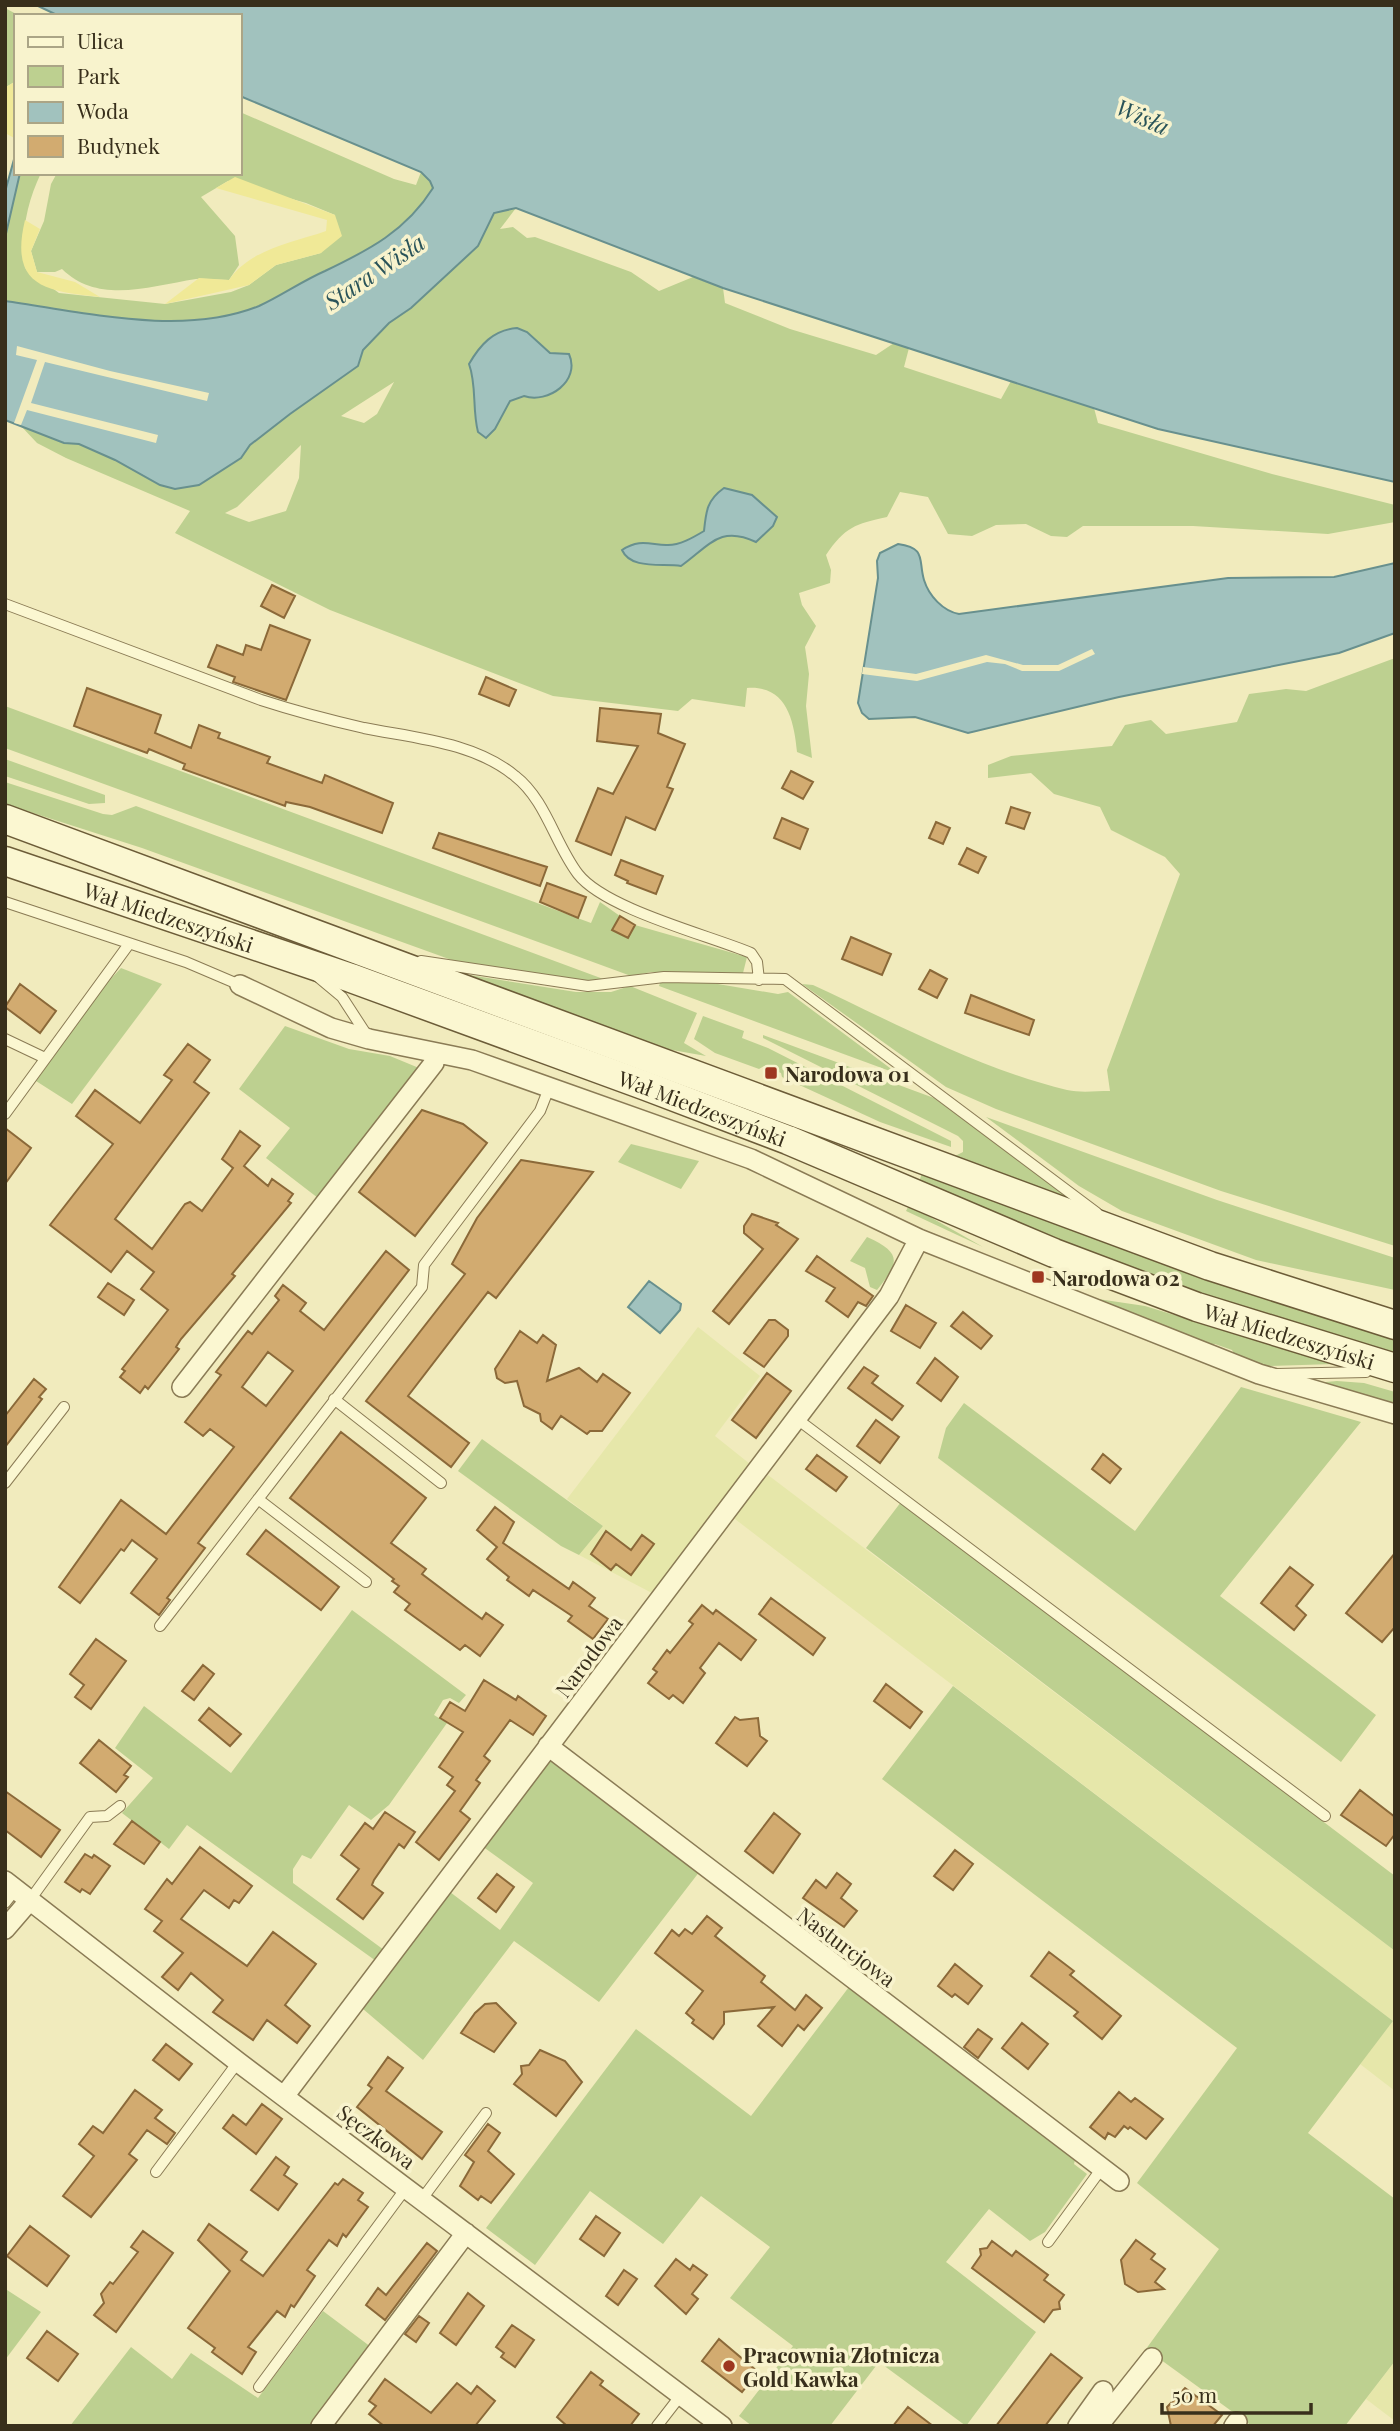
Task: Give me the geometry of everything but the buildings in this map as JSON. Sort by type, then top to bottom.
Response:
[{"type":"main road","name":"Wał Miedzeszyński","points":[[5,819],[1244,1277],[1395,1325]]},
{"type":"main road","name":"Wał Miedzeszyński","points":[[5,860],[296,959],[788,1140],[1054,1253],[1197,1307],[1395,1368]]},
{"type":"street","name":"Wał Miedzeszyński","points":[[240,985],[320,1023],[369,1039],[472,1060],[751,1159],[919,1240],[1259,1374],[1395,1414]]},
{"type":"street","points":[[182,1387],[435,1063]]},
{"type":"street","name":"Narodowa","points":[[285,2095],[889,1296],[919,1240]]},
{"type":"street","name":"Nasturcjowa","points":[[548,1746],[1119,2181]]},
{"type":"street","points":[[5,1929],[14,1893]]},
{"type":"street","name":"Sęczkowa","points":[[14,1893],[722,2426]]},
{"type":"street","points":[[321,2426],[466,2233]]},
{"type":"street","points":[[1098,2426],[1152,2358]]},
{"type":"street","points":[[1078,2426],[1103,2391]]},
{"type":"lane","points":[[5,604],[261,700],[302,713],[434,741],[490,761],[515,776],[531,793],[572,865],[587,884],[600,894],[751,953],[757,962],[759,979]]},
{"type":"lane","points":[[5,902],[240,985]]},
{"type":"lane","points":[[5,1114],[130,944]]},
{"type":"lane","points":[[357,949],[508,976],[588,986],[664,977],[785,979],[1126,1234]]},
{"type":"lane","points":[[296,959],[342,997],[369,1039]]},
{"type":"lane","points":[[5,1039],[45,1058]]},
{"type":"lane","points":[[160,1626],[422,1287],[424,1265],[540,1111],[549,1088]]},
{"type":"lane","points":[[1259,1374],[1351,1370],[1395,1376]]},
{"type":"lane","points":[[334,1399],[441,1483]]},
{"type":"lane","points":[[5,1483],[64,1407]]},
{"type":"lane","points":[[797,1419],[1325,1816]]},
{"type":"lane","points":[[257,1499],[366,1582]]},
{"type":"lane","points":[[14,1893],[90,1817],[107,1816],[120,1806]]},
{"type":"lane","points":[[156,2172],[238,2062]]},
{"type":"lane","points":[[259,2387],[414,2193],[486,2113]]},
{"type":"lane","points":[[1048,2242],[1102,2168]]},
{"type":"lane","points":[[657,2426],[681,2395]]},
{"type":"green space","points":[[5,8],[16,14],[14,14],[14,82],[6,87],[5,114]]},
{"type":"green space","points":[[242,113],[394,179],[416,185],[421,172],[433,188],[411,216],[385,238],[259,306],[200,319],[167,320],[99,316],[5,301],[5,238],[20,175],[40,175],[26,219],[25,268],[59,293],[165,304],[231,292],[249,285],[276,265],[321,253],[335,215],[306,203],[228,181],[201,197],[235,236],[239,265],[229,280],[196,279],[143,288],[109,290],[76,280],[62,269],[55,272],[37,272],[31,251],[44,221],[51,184],[56,175],[242,175]]},
{"type":"green space","points":[[516,208],[500,229],[513,227],[527,238],[535,237],[631,272],[659,291],[693,277],[723,288],[725,303],[790,329],[876,355],[894,343],[909,348],[904,367],[1001,399],[1011,381],[1094,408],[1098,423],[1272,474],[1395,505],[1395,522],[1328,534],[1193,526],[1083,526],[1067,537],[1051,536],[1026,524],[996,525],[972,536],[948,534],[928,497],[900,492],[887,517],[852,528],[839,538],[826,555],[831,570],[830,583],[799,593],[802,605],[816,626],[805,647],[809,674],[806,706],[812,758],[797,752],[786,706],[771,692],[747,688],[745,707],[692,699],[678,711],[553,696],[330,610],[175,533],[190,511],[66,458],[37,443],[21,426],[5,420],[5,405],[64,443],[79,444],[115,460],[159,485],[175,489],[199,485],[241,458],[250,445],[358,366],[363,350],[389,323],[411,308],[478,246],[494,213]],"holes":[[[394,382],[377,414],[364,423],[341,416]],[[301,445],[299,478],[286,511],[249,522],[225,513],[237,507]]]},
{"type":"green space","points":[[1395,658],[1395,1246],[1221,1191],[996,1109],[946,1087],[802,984],[813,985],[938,1044],[1002,1070],[1067,1090],[1110,1091],[1107,1070],[1180,874],[1165,857],[1111,830],[1100,807],[1054,794],[1031,773],[988,778],[988,765],[1011,756],[1112,746],[1125,725],[1151,720],[1166,734],[1237,722],[1249,694],[1286,689],[1306,691]]},
{"type":"green space","points":[[5,706],[591,923],[600,902],[620,916],[612,930],[627,938],[635,925],[747,957],[743,973],[651,972],[631,976],[5,748]]},
{"type":"green space","points":[[5,759],[105,795],[105,803],[89,804],[5,776]]},
{"type":"green space","points":[[5,782],[103,814],[112,815],[136,806],[606,980],[586,982],[460,963],[142,848],[5,804]]},
{"type":"green space","points":[[121,968],[162,984],[72,1104],[36,1081],[101,989]]},
{"type":"green space","points":[[463,974],[576,992],[611,992],[630,986],[697,1013],[684,1043],[706,1056],[661,1048]]},
{"type":"green space","points":[[706,982],[778,994],[788,992],[898,1074],[659,986],[660,983]]},
{"type":"green space","points":[[703,1016],[744,1031],[742,1038],[768,1048],[951,1141],[951,1147],[880,1122],[764,1066],[759,1069],[715,1053],[694,1039]]},
{"type":"green space","points":[[285,1026],[349,1049],[390,1056],[419,1068],[318,1198],[266,1158],[290,1128],[239,1089]]},
{"type":"green space","points":[[763,1035],[934,1098],[1063,1192],[1066,1198],[953,1157],[963,1152],[963,1141],[958,1136],[763,1038]]},
{"type":"green space","points":[[986,1117],[1217,1200],[1395,1258],[1395,1290],[1256,1260],[1122,1211],[1079,1186]]},
{"type":"green space","points":[[631,1144],[699,1161],[681,1189],[618,1162]]},
{"type":"green space","points":[[922,1173],[1395,1338],[1395,1355],[1215,1300],[1057,1240],[919,1182]]},
{"type":"green space","points":[[909,1205],[983,1247],[906,1211]]},
{"type":"green space","points":[[867,1237],[887,1248],[894,1259],[890,1273],[877,1290],[870,1287],[865,1268],[850,1261]]},
{"type":"green space","points":[[1044,1284],[1098,1299],[1145,1306],[1334,1364],[1267,1366],[1236,1357],[1232,1350],[1215,1344],[1208,1347]]},
{"type":"green space","points":[[698,1327],[760,1376],[715,1436],[750,1464],[652,1593],[579,1555],[603,1526],[567,1499]]},
{"type":"green space","points":[[1315,1383],[1364,1383],[1395,1392],[1395,1405]]},
{"type":"green space","points":[[1241,1387],[1361,1422],[1220,1596],[1376,1715],[1341,1762],[938,1458],[946,1428],[964,1403],[1135,1531]]},
{"type":"green space","points":[[482,1439],[603,1526],[579,1555],[561,1546],[458,1471]]},
{"type":"green space","points":[[768,1475],[1395,1951],[1395,2091],[1360,2064],[1393,2021],[731,1516]]},
{"type":"green space","points":[[901,1502],[1395,1876],[1395,1951],[866,1548]]},
{"type":"green space","points":[[352,1610],[466,1695],[459,1703],[450,1698],[443,1700],[434,1715],[447,1723],[389,1805],[371,1820],[349,1805],[311,1859],[302,1855],[293,1869],[293,1883],[384,1950],[376,1961],[187,1825],[169,1849],[122,1813],[153,1778],[115,1748],[144,1706],[231,1773]]},
{"type":"green space","points":[[953,1686],[1393,2021],[1308,2133],[1395,2199],[1395,2361],[1345,2426],[1252,2426],[1146,2349],[1219,2249],[1137,2183],[1237,2048],[882,1779]]},
{"type":"green space","points":[[550,1756],[700,1871],[599,2002],[514,1941],[423,2060],[363,2009],[450,1892],[500,1930],[533,1883],[482,1846]]},
{"type":"green space","points":[[852,1983],[1076,2156],[1074,2164],[1087,2174],[1045,2232],[1030,2241],[989,2209],[946,2262],[1036,2332],[966,2426],[879,2362],[830,2426],[752,2426],[739,2416],[793,2346],[730,2298],[770,2247],[701,2196],[663,2244],[590,2191],[535,2265],[486,2228],[636,2029],[751,2116]]},
{"type":"green space","points":[[7,2290],[41,2312],[5,2360],[5,2293]]},
{"type":"green space","points":[[323,2311],[371,2347],[312,2426],[70,2426],[131,2347],[172,2379],[191,2353],[258,2398]]},
{"type":"green space","points":[[1395,2361],[1395,2421],[1366,2399]]},
{"type":"sand","points":[[14,82],[14,138],[5,133],[6,87]]},
{"type":"sand","points":[[235,177],[335,215],[342,236],[321,253],[276,265],[249,285],[165,304],[199,278],[229,280],[238,269],[260,254],[326,231],[327,220],[216,188]]},
{"type":"sand","points":[[25,220],[40,229],[31,251],[37,272],[75,282],[100,297],[48,288],[27,272],[22,259],[21,242]]},
{"type":"water","points":[[36,5],[1395,5],[1395,482],[1158,429],[723,288],[516,208],[494,213],[478,246],[411,308],[389,323],[363,350],[358,366],[250,445],[241,458],[199,485],[175,489],[160,485],[79,444],[64,443],[5,420],[5,301],[133,319],[198,320],[229,315],[259,306],[371,247],[399,228],[433,188],[421,172],[242,97],[242,14],[55,14]]},
{"type":"water","points":[[14,159],[14,175],[20,175],[5,238],[5,192]]},
{"type":"water","points":[[517,328],[527,332],[550,353],[569,354],[570,373],[560,388],[552,393],[543,397],[524,396],[510,401],[495,429],[486,438],[478,432],[469,364],[494,335]]},
{"type":"water","points":[[724,488],[752,495],[777,517],[773,526],[756,542],[744,537],[724,537],[708,545],[681,566],[632,561],[622,550],[639,543],[676,544],[704,531],[708,506]]},
{"type":"water","points":[[898,544],[913,548],[917,552],[929,592],[942,606],[959,614],[1228,578],[1334,577],[1395,563],[1395,633],[1339,653],[1119,697],[968,733],[915,717],[869,719],[862,713],[858,703],[878,578],[877,561],[880,553]]},
{"type":"water","points":[[649,1281],[681,1304],[680,1310],[660,1333],[628,1307]]},
{"type":"pier","points":[[17,346],[110,371],[209,393],[207,401],[45,362],[31,403],[158,435],[156,443],[27,410],[21,425],[14,423],[37,360],[16,355]]},
{"type":"pier","points":[[1092,649],[1095,654],[1059,671],[1022,671],[1005,664],[987,662],[917,681],[862,674],[863,667],[916,674],[986,655],[1023,665],[1058,665]]},
{"type":"place","name":"Narodowa 01","points":[[771,1073]]},
{"type":"place","name":"Narodowa 02","points":[[1038,1277]]},
{"type":"place","name":"Pracownia Złotnicza Gold Kawka","points":[[729,2366]]},
{"type":"water label","name":"Wisła","points":[[1143,116]]},
{"type":"water label","name":"Stara Wisła","points":[[374,271]]}]
